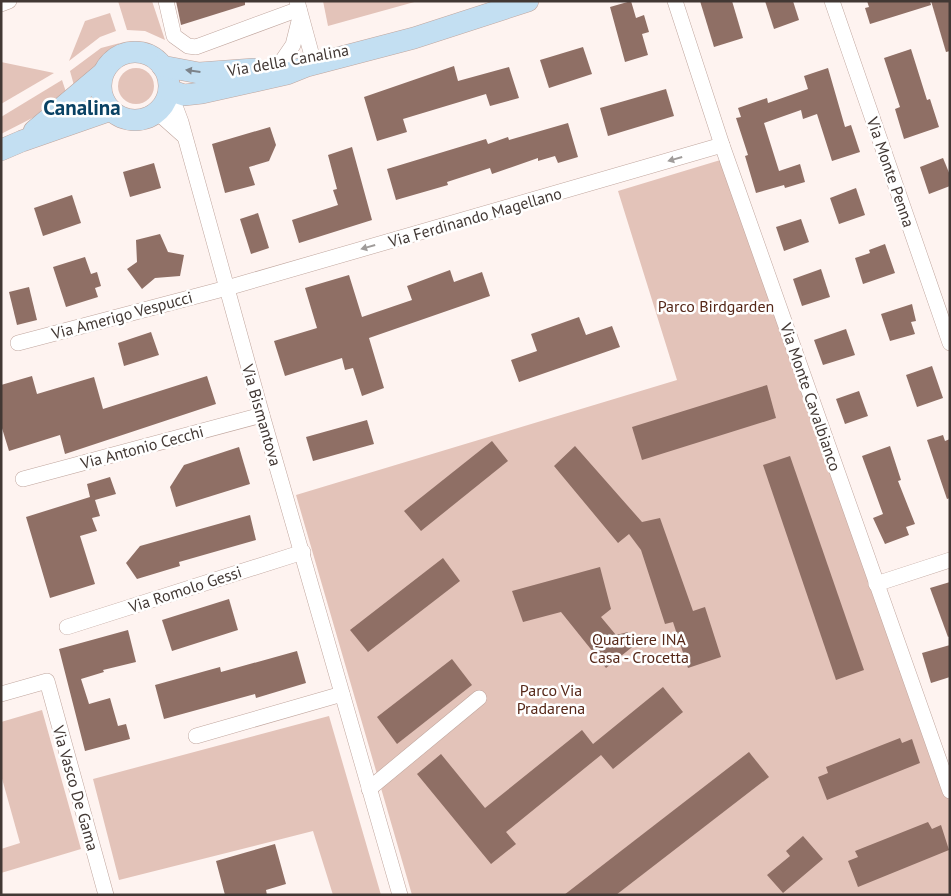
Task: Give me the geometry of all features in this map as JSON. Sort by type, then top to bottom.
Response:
[{"type":"street","points":[[1,4],[9,1]]},
{"type":"street","points":[[166,1],[174,36],[188,46],[196,47],[299,8]]},
{"type":"street","name":"Via della Canalina","points":[[22,141],[103,73],[111,61],[130,52],[152,56],[162,66],[199,72],[240,71],[309,61],[414,38],[528,1]]},
{"type":"street","name":"Via Monte Cavalbianco","points":[[675,1],[722,145],[950,791]]},
{"type":"street","name":"Via Monte Penna","points":[[832,1],[950,343]]},
{"type":"street","points":[[299,8],[309,61]]},
{"type":"street","points":[[280,64],[293,45],[299,8]]},
{"type":"street","name":"Via della Canalina","points":[[169,90],[184,95],[202,93],[287,74],[309,61]]},
{"type":"street","points":[[103,73],[100,88],[102,96],[111,110],[121,118],[136,120],[157,112],[165,102],[169,90],[168,77],[162,66]]},
{"type":"street","name":"Via Bismantova","points":[[169,90],[184,136],[400,895]]},
{"type":"street","name":"Via della Canalina","points":[[1,150],[111,110]]},
{"type":"street","points":[[157,112],[184,136]]},
{"type":"street","name":"Via Ferdinando Magellano","points":[[227,288],[722,145]]},
{"type":"street","name":"Via Amerigo Vespucci","points":[[18,343],[227,288]]},
{"type":"street","name":"Via Antonio Cecchi","points":[[23,479],[262,415]]},
{"type":"street","name":"Via Romolo Gessi","points":[[67,627],[303,552]]},
{"type":"street","points":[[876,584],[950,560]]},
{"type":"street","name":"Via Vasco De Gama","points":[[1,694],[47,681],[106,895]]},
{"type":"street","points":[[196,736],[342,694]]},
{"type":"street","points":[[369,789],[479,698]]},
{"type":"green space","points":[[118,1],[152,1],[165,40],[145,31],[127,30]]},
{"type":"green space","points":[[323,1],[418,1],[328,26]]},
{"type":"green space","points":[[110,13],[116,31],[100,37],[69,61],[85,21]]},
{"type":"green space","points":[[120,43],[111,49],[75,89],[70,71],[101,48]]},
{"type":"green space","points":[[1,62],[54,73],[1,104]]},
{"type":"green space","points":[[136,68],[143,69],[149,73],[153,79],[153,93],[149,99],[143,103],[136,104],[129,103],[123,99],[119,93],[118,86],[119,79],[123,73],[129,69]]},
{"type":"green space","points":[[62,80],[67,95],[42,113],[1,134],[1,117]]},
{"type":"green space","name":"Quartiere INA Casa - Crocetta","points":[[727,158],[950,790],[950,895],[412,895],[296,495],[677,380],[618,191]]},
{"type":"green space","points":[[42,710],[81,849],[1,873],[1,849],[20,843],[1,775],[1,722]]},
{"type":"green space","points":[[329,716],[381,895],[333,895],[313,831],[119,880],[93,779]]},
{"type":"building","points":[[176,1],[245,1],[245,5],[181,25]]},
{"type":"building","points":[[631,1],[636,18],[644,15],[649,32],[642,34],[648,55],[625,62],[610,7]]},
{"type":"building","points":[[700,1],[732,1],[743,38],[714,47]]},
{"type":"building","points":[[765,1],[793,1],[799,20],[774,29]]},
{"type":"building","points":[[867,1],[930,1],[931,5],[870,24],[865,8],[869,7]]},
{"type":"building","points":[[931,1],[950,1],[950,51],[946,52]]},
{"type":"building","points":[[583,47],[592,74],[549,88],[540,60]]},
{"type":"building","points":[[911,49],[927,100],[930,99],[939,127],[904,139],[895,109],[900,107],[884,58]]},
{"type":"building","points":[[454,66],[458,81],[509,67],[519,98],[490,106],[486,94],[403,119],[407,132],[377,141],[364,97]]},
{"type":"building","points":[[828,68],[845,127],[851,125],[860,152],[832,161],[817,114],[803,119],[801,110],[764,123],[779,171],[800,164],[805,182],[785,188],[784,185],[756,193],[745,156],[748,155],[736,118],[741,117],[738,108],[767,98],[768,103],[808,89],[804,76]]},
{"type":"building","points":[[666,89],[674,116],[608,136],[600,108]]},
{"type":"building","points":[[568,123],[578,157],[558,163],[555,156],[538,161],[538,158],[492,174],[490,168],[447,182],[448,185],[396,200],[387,169],[486,139],[488,144],[508,137],[509,140]]},
{"type":"building","points":[[270,127],[276,145],[269,161],[249,167],[255,185],[225,193],[212,144]]},
{"type":"building","points":[[352,147],[372,220],[299,243],[292,220],[338,205],[333,190],[337,189],[328,155]]},
{"type":"building","points":[[943,158],[950,175],[950,186],[929,194],[920,167]]},
{"type":"building","points":[[154,163],[161,188],[130,197],[123,172]]},
{"type":"building","points":[[856,188],[865,215],[839,224],[830,198]]},
{"type":"building","points":[[72,195],[81,223],[43,236],[34,208]]},
{"type":"building","points":[[258,213],[269,248],[251,254],[240,219]]},
{"type":"building","points":[[801,219],[809,242],[784,251],[776,227]]},
{"type":"building","points":[[160,234],[168,252],[184,255],[180,276],[155,278],[142,289],[127,269],[137,262],[136,240]]},
{"type":"building","points":[[885,244],[895,273],[863,284],[855,258],[870,253],[869,250]]},
{"type":"building","points":[[85,257],[91,274],[97,272],[101,286],[95,288],[98,297],[66,307],[53,267]]},
{"type":"building","points":[[821,269],[830,297],[802,306],[793,279]]},
{"type":"building","points":[[450,270],[454,282],[482,272],[490,296],[369,338],[384,388],[362,396],[353,368],[345,370],[342,358],[285,376],[274,341],[317,328],[305,288],[349,275],[362,317],[412,300],[407,286]]},
{"type":"building","points":[[29,287],[37,320],[17,325],[9,292]]},
{"type":"building","points":[[912,304],[916,321],[911,322],[915,334],[890,341],[881,314]]},
{"type":"building","points":[[579,317],[586,335],[612,326],[620,347],[519,382],[511,360],[537,351],[531,334]]},
{"type":"building","points":[[846,329],[855,355],[823,365],[814,340]]},
{"type":"building","points":[[151,332],[159,355],[124,366],[118,343]]},
{"type":"building","points":[[932,366],[943,398],[917,407],[906,375]]},
{"type":"building","points":[[32,376],[37,394],[94,377],[103,409],[207,376],[216,404],[65,454],[60,435],[9,451],[1,425],[1,385]]},
{"type":"building","points":[[767,385],[776,418],[642,460],[632,427]]},
{"type":"building","points":[[859,391],[868,416],[845,424],[836,399]]},
{"type":"building","points":[[367,420],[374,444],[313,461],[306,437]]},
{"type":"building","points":[[943,435],[945,441],[950,439],[950,498],[947,499],[927,440]]},
{"type":"building","points":[[492,441],[508,461],[421,531],[404,511]]},
{"type":"building","points":[[575,446],[642,522],[660,518],[693,611],[705,607],[721,657],[688,668],[673,622],[665,624],[641,550],[629,534],[618,543],[554,466]]},
{"type":"building","points":[[890,446],[901,480],[898,481],[915,524],[906,527],[909,535],[885,544],[873,518],[883,514],[862,456]]},
{"type":"building","points":[[239,447],[250,484],[176,507],[170,487],[184,465]]},
{"type":"building","points":[[790,456],[864,670],[836,680],[763,465]]},
{"type":"building","points":[[110,477],[116,494],[95,500],[100,516],[92,518],[97,531],[80,536],[95,584],[50,598],[26,517],[90,497],[87,484]]},
{"type":"building","points":[[250,515],[256,540],[179,562],[180,566],[137,579],[126,563],[140,546]]},
{"type":"building","points":[[443,558],[460,581],[368,652],[350,630]]},
{"type":"building","points":[[600,567],[611,609],[601,617],[616,635],[628,632],[636,644],[606,668],[561,612],[523,622],[512,591]]},
{"type":"building","points":[[950,582],[950,636],[948,637],[930,588]]},
{"type":"building","points":[[229,599],[238,630],[172,651],[162,620]]},
{"type":"building","points":[[128,630],[136,662],[103,670],[104,672],[81,679],[89,704],[110,698],[118,726],[126,724],[130,739],[85,751],[59,649]]},
{"type":"building","points":[[950,645],[950,677],[931,683],[922,653]]},
{"type":"building","points":[[297,651],[306,683],[256,698],[255,694],[164,719],[155,685],[220,667],[221,672]]},
{"type":"building","points":[[452,659],[472,685],[397,744],[377,717]]},
{"type":"building","points":[[663,687],[683,712],[613,769],[601,755],[506,832],[516,844],[491,864],[417,774],[441,754],[485,808],[582,730],[593,744]]},
{"type":"building","points":[[900,738],[902,743],[912,739],[920,763],[827,800],[818,777],[828,773],[826,767]]},
{"type":"building","points":[[749,752],[769,777],[616,895],[564,895]]},
{"type":"building","points":[[928,822],[932,829],[941,825],[949,850],[858,887],[848,861],[858,857],[855,851]]},
{"type":"building","points":[[803,836],[823,859],[783,893],[767,875],[790,856],[786,851]]},
{"type":"building","points":[[275,844],[286,884],[266,890],[267,895],[225,895],[216,861]]},
{"type":"district","name":"Canalina","points":[[82,107]]},
{"type":"park label","name":"Parco Birdgarden","points":[[716,306]]},
{"type":"park label","name":"Parco Via Pradarena","points":[[551,699]]}]
